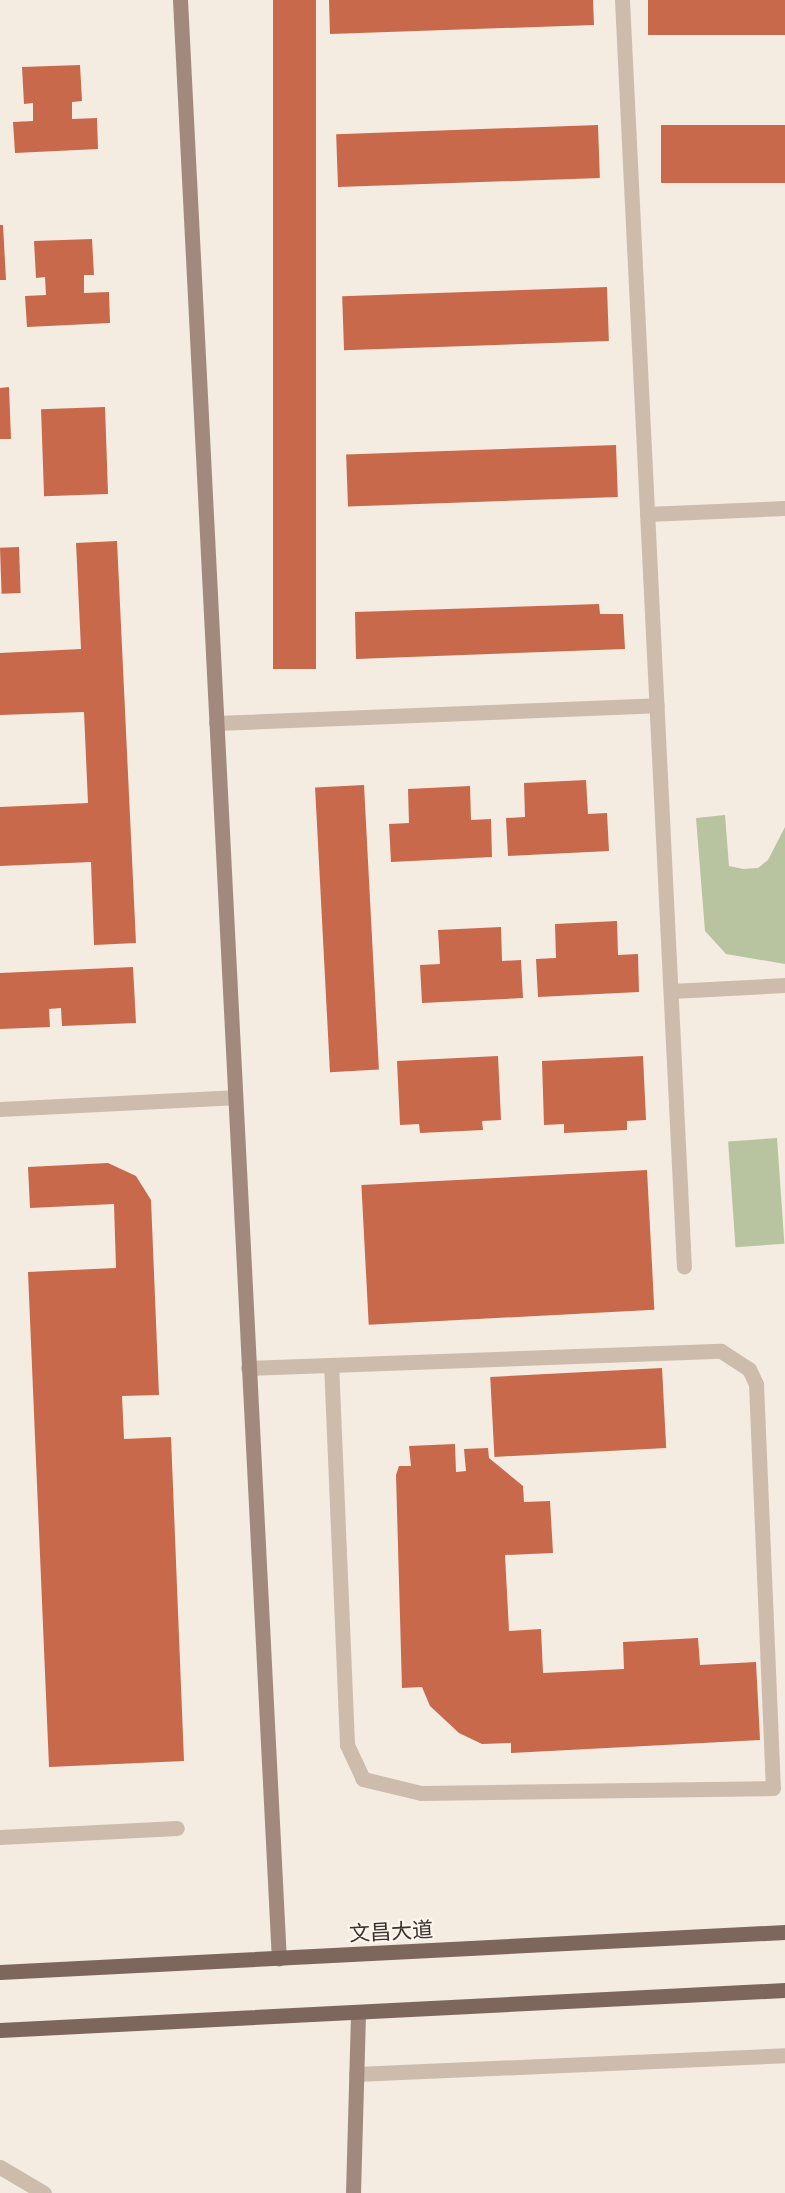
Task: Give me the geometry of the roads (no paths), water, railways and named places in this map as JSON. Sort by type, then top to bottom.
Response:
[{"type":"main road","name":"文昌大道","points":[[0,1972],[785,1932]]},
{"type":"main road","points":[[0,2030],[785,1990]]},
{"type":"street","points":[[180,0],[279,1958]]},
{"type":"street","points":[[622,0],[684,1266]]},
{"type":"street","points":[[648,513],[785,508]]},
{"type":"street","points":[[216,723],[657,705]]},
{"type":"street","points":[[671,991],[785,986]]},
{"type":"street","points":[[0,1109],[234,1097]]},
{"type":"street","points":[[248,1368],[721,1351],[749,1369],[756,1384],[773,1788],[421,1793],[363,1779],[347,1744],[331,1366]]},
{"type":"street","points":[[0,1837],[177,1828]]},
{"type":"street","points":[[353,2193],[358,2012]]},
{"type":"street","points":[[356,2074],[785,2055]]},
{"type":"street","points":[[0,2167],[44,2193]]}]
